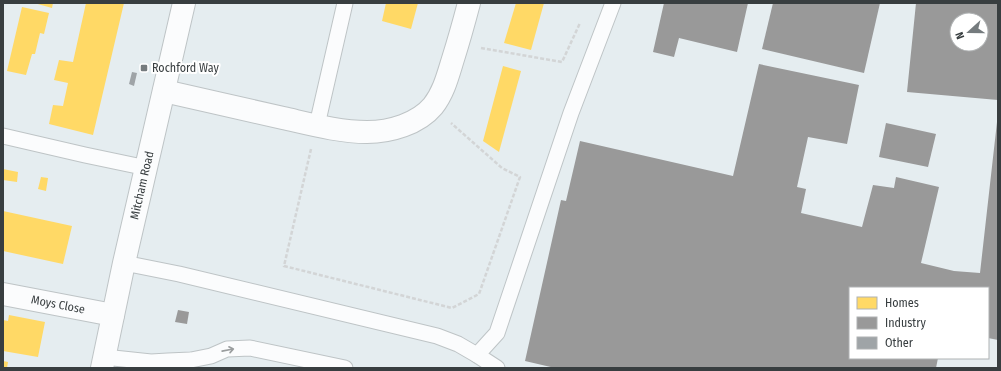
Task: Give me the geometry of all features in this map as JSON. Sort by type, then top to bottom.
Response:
[{"type":"street","name":"Mitcham Road","points":[[103,362],[112,315],[184,3]]},
{"type":"street","points":[[164,91],[317,125],[368,132],[385,131],[417,120],[432,107],[440,95],[447,80],[469,3]]},
{"type":"street","name":"Moys Close","points":[[3,294],[112,315]]},
{"type":"lane","points":[[317,125],[345,3]]},
{"type":"lane","points":[[477,355],[497,333],[571,114],[614,3]]},
{"type":"lane","points":[[3,136],[147,168]]},
{"type":"lane","points":[[124,263],[178,274],[437,336],[458,344],[497,368]]},
{"type":"lane","points":[[103,362],[191,364],[227,349],[250,348],[345,368]]},
{"type":"path","points":[[457,44],[562,62],[580,23]]},
{"type":"path","points":[[317,125],[284,266],[452,308],[479,294],[520,177],[502,168],[432,107]]},
{"type":"building: Homes","points":[[34,3],[53,3],[52,8]]},
{"type":"building: Homes","points":[[86,3],[124,3],[93,135],[49,124],[53,105],[63,106],[68,83],[54,80],[59,60],[73,62]]},
{"type":"building: Homes","points":[[386,3],[418,3],[411,29],[382,21]]},
{"type":"building: Homes","points":[[516,3],[544,3],[531,50],[504,43]]},
{"type":"building: Homes","points":[[22,7],[49,13],[44,34],[40,33],[35,54],[32,54],[26,75],[7,71]]},
{"type":"building: Homes","points":[[503,66],[521,71],[499,152],[483,141]]},
{"type":"building: Homes","points":[[3,169],[18,172],[17,182],[3,180]]},
{"type":"building: Homes","points":[[41,177],[48,178],[46,191],[38,189]]},
{"type":"building: Homes","points":[[3,211],[72,226],[63,264],[3,251]]},
{"type":"building: Homes","points":[[9,315],[45,322],[38,357],[3,351],[3,320],[8,321]]},
{"type":"building: Homes","points":[[3,361],[8,362],[7,368],[3,368]]},
{"type":"building: Industry","points":[[664,3],[748,3],[737,52],[679,38],[674,57],[653,52]]},
{"type":"building: Industry","points":[[773,3],[880,3],[864,73],[762,49]]},
{"type":"building: Industry","points":[[916,3],[998,3],[998,100],[907,92]]},
{"type":"building: Industry","points":[[759,64],[859,85],[847,144],[808,137],[797,187],[806,189],[801,213],[862,227],[873,185],[894,188],[896,177],[939,187],[921,263],[954,271],[980,273],[998,122],[998,340],[989,338],[989,287],[849,287],[849,359],[938,359],[936,368],[555,368],[525,361],[561,200],[566,201],[580,141],[733,176]]},
{"type":"building: Industry","points":[[886,123],[936,134],[928,167],[879,157]]},
{"type":"building: Industry","points":[[178,310],[189,312],[187,324],[175,322]]},
{"type":"building: Other","points":[[132,72],[137,73],[134,86],[129,84]]},
{"type":"place","name":"Rochford Way","points":[[144,68]]}]
